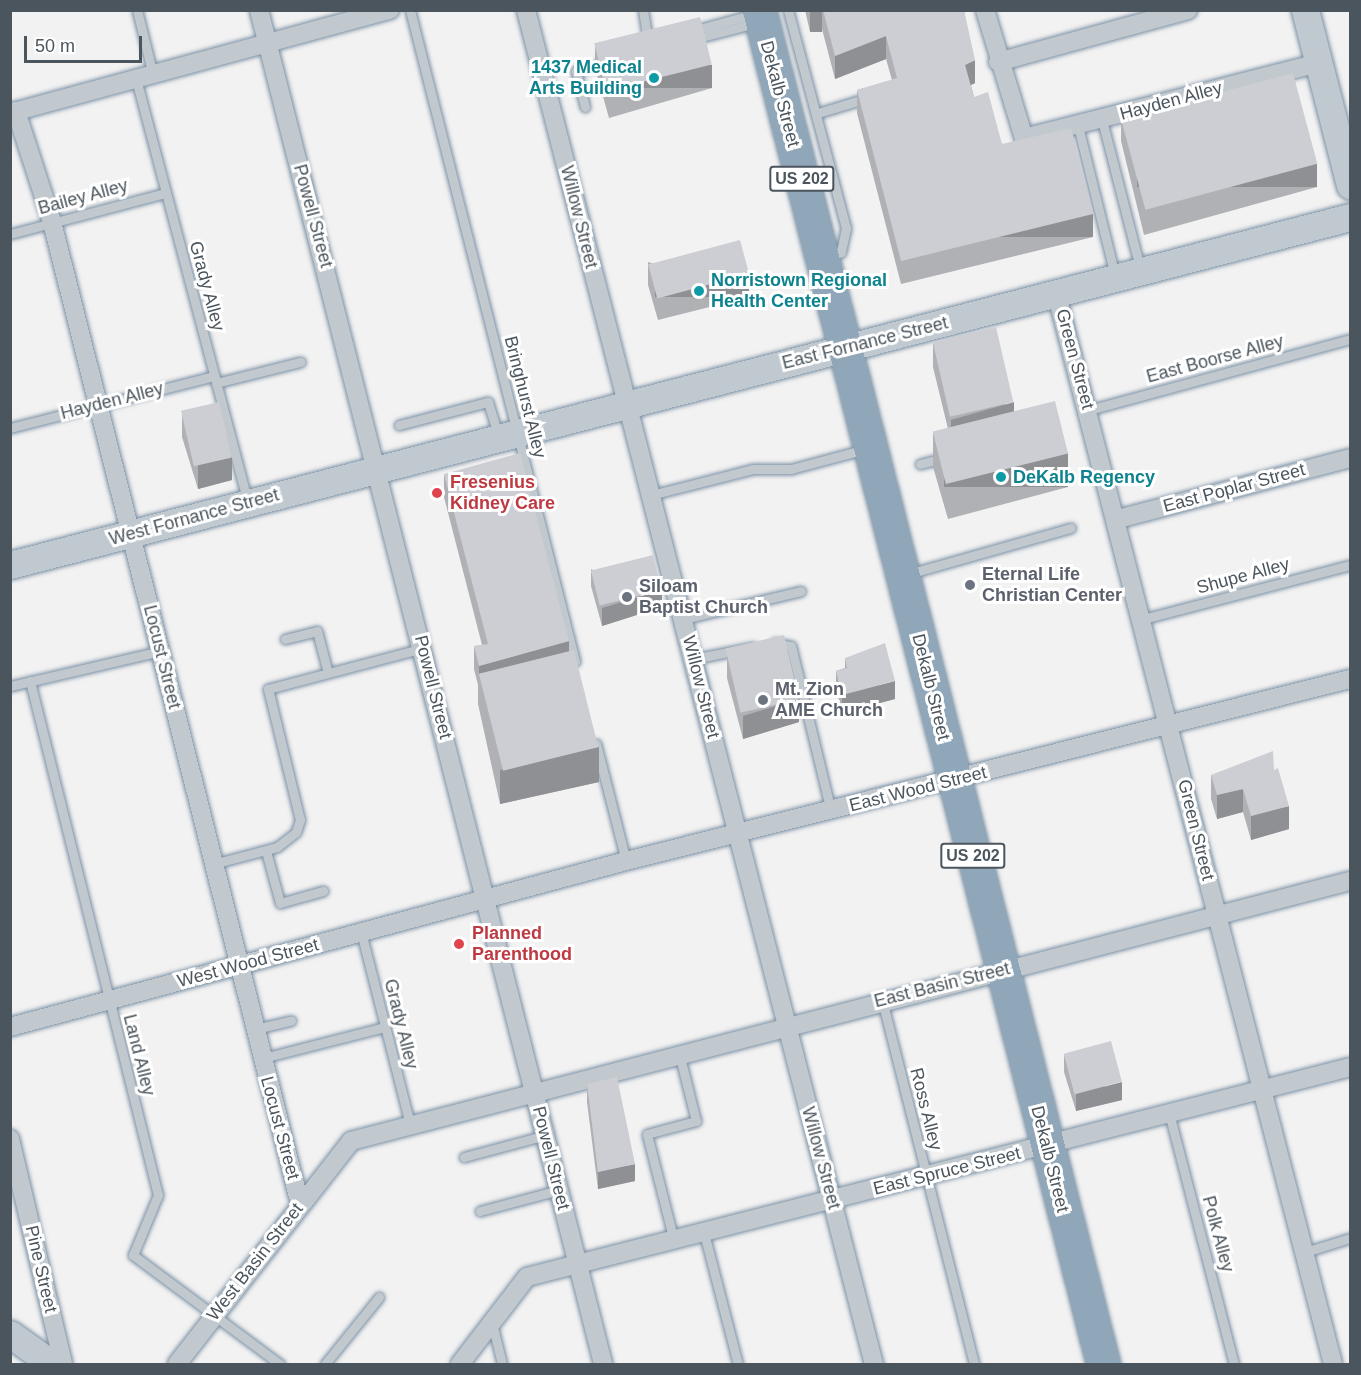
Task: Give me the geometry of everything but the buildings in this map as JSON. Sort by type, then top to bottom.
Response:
[{"type":"highway","name":"Dekalb Street","points":[[767,14],[823,258],[1103,1365]]},
{"type":"street","name":"Powell Street","points":[[259,10],[379,470],[603,1365]]},
{"type":"street","points":[[14,112],[390,10]]},
{"type":"street","name":"Willow Street","points":[[526,10],[874,1365]]},
{"type":"street","points":[[986,10],[998,62],[1188,10]]},
{"type":"street","points":[[1305,10],[1350,185]]},
{"type":"street","name":"Hayden Alley","points":[[998,62],[1024,138],[1102,120],[1318,63]]},
{"type":"street","name":"Locust Street","points":[[14,112],[52,222],[96,405],[161,651],[238,966],[300,1204]]},
{"type":"street","name":"East Fornance Street","points":[[379,470],[627,404],[1058,296],[1350,217]]},
{"type":"street","name":"Green Street","points":[[1058,296],[1118,519],[1333,1365]]},
{"type":"street","name":"East Poplar Street","points":[[1118,519],[1350,458]]},
{"type":"street","name":"West Fornance Street","points":[[10,565],[247,502],[379,470]]},
{"type":"street","name":"East Wood Street","points":[[487,900],[626,861],[1350,679]]},
{"type":"street","name":"East Basin Street","points":[[534,1090],[1350,881]]},
{"type":"street","name":"West Wood Street","points":[[10,1027],[487,900]]},
{"type":"street","name":"East Spruce Street","points":[[460,1365],[527,1277],[1047,1147],[1350,1067]]},
{"type":"street","name":"West Basin Street","points":[[177,1365],[351,1141],[534,1090]]},
{"type":"street","name":"Pine Street","points":[[10,1139],[63,1365]]},
{"type":"street","points":[[10,1334],[52,1365]]},
{"type":"lane","name":"Grady Alley","points":[[137,10],[144,77],[165,193],[247,502]]},
{"type":"lane","name":"Bringhurst Alley","points":[[410,10],[508,435],[579,676]]},
{"type":"lane","points":[[643,10],[647,35],[665,42],[655,50]]},
{"type":"lane","points":[[676,39],[767,14],[818,113],[847,241],[841,252],[823,258]]},
{"type":"lane","points":[[585,107],[576,71],[621,59]]},
{"type":"lane","points":[[818,113],[881,93]]},
{"type":"lane","points":[[1102,120],[1129,277]]},
{"type":"lane","points":[[1078,126],[1129,277]]},
{"type":"lane","name":"Bailey Alley","points":[[10,234],[165,193]]},
{"type":"lane","name":"East Boorse Alley","points":[[1089,410],[1350,339]]},
{"type":"lane","name":"Hayden Alley","points":[[10,428],[96,405],[300,362]]},
{"type":"lane","points":[[399,425],[488,402],[508,435]]},
{"type":"lane","points":[[651,495],[753,469],[791,469],[840,459],[871,448]]},
{"type":"lane","points":[[920,464],[953,455]]},
{"type":"lane","points":[[903,576],[1071,528]]},
{"type":"lane","name":"Shupe Alley","points":[[1143,619],[1350,565]]},
{"type":"lane","points":[[683,619],[801,591]]},
{"type":"lane","points":[[285,639],[317,632],[328,673]]},
{"type":"lane","points":[[693,659],[777,642],[791,646],[831,811]]},
{"type":"lane","points":[[213,864],[266,851],[288,842],[300,820],[268,689],[423,648]]},
{"type":"lane","points":[[10,686],[161,651]]},
{"type":"lane","name":"Land Alley","points":[[30,681],[158,1195],[133,1255],[215,1314],[280,1365]]},
{"type":"lane","points":[[593,734],[626,861]]},
{"type":"lane","points":[[266,851],[280,903],[323,891]]},
{"type":"lane","name":"Grady Alley","points":[[361,932],[410,1124]]},
{"type":"lane","name":"Ross Alley","points":[[882,1000],[974,1365]]},
{"type":"lane","points":[[255,1029],[291,1021]]},
{"type":"lane","points":[[262,1058],[385,1028]]},
{"type":"lane","points":[[674,1241],[647,1134],[696,1121],[679,1053]]},
{"type":"lane","name":"Polk Alley","points":[[1169,1113],[1234,1365]]},
{"type":"lane","points":[[464,1157],[546,1135]]},
{"type":"lane","points":[[480,1211],[560,1190]]},
{"type":"lane","points":[[704,1233],[738,1365]]},
{"type":"lane","points":[[1305,1252],[1350,1238]]},
{"type":"lane","points":[[325,1365],[379,1297]]},
{"type":"lane","points":[[492,1323],[502,1365]]},
{"type":"place","name":"1437 Medical Arts Building","points":[[654,78]]},
{"type":"place","name":"Norristown Regional Health Center","points":[[699,291]]},
{"type":"place","name":"DeKalb Regency","points":[[1001,477]]},
{"type":"place","name":"Fresenius Kidney Care","points":[[437,493]]},
{"type":"place","name":"Eternal Life Christian Center","points":[[970,585]]},
{"type":"place","name":"Siloam Baptist Church","points":[[627,597]]},
{"type":"place","name":"Mt. Zion AME Church","points":[[763,700]]},
{"type":"place","name":"Planned Parenthood","points":[[459,944]]}]
